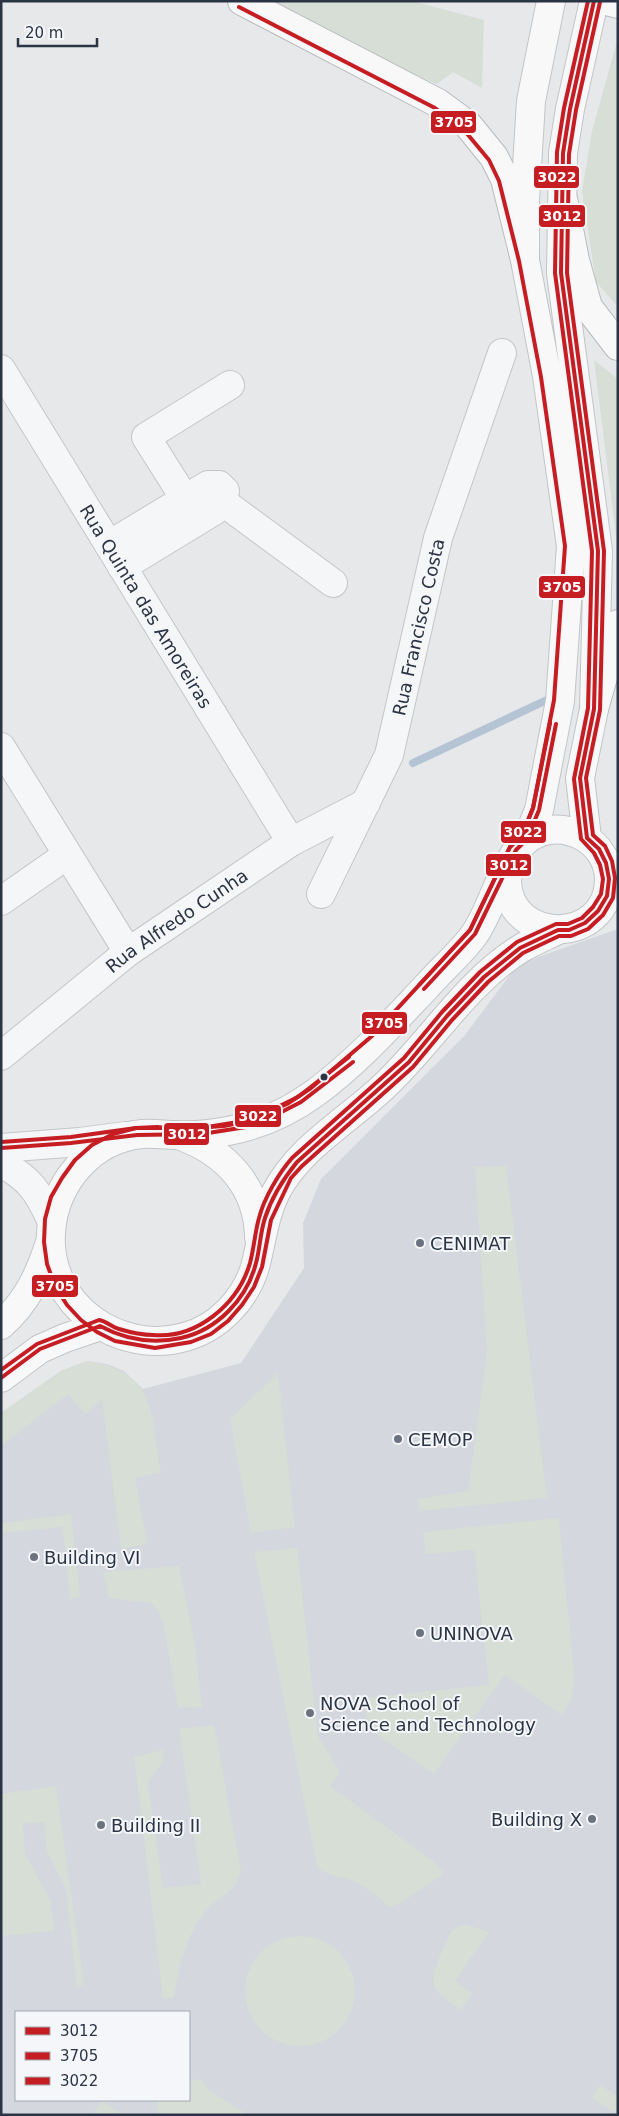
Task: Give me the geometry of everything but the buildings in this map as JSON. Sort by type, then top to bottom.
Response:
[{"type":"main road","points":[[242,1],[438,103],[468,125],[494,157],[505,179],[525,260],[547,376],[571,546],[560,701],[539,810],[528,839]]},
{"type":"main road","points":[[525,260],[526,172],[531,101],[551,1]]},
{"type":"main road","points":[[594,1],[563,152],[561,272],[598,551],[594,709]]},
{"type":"main road","points":[[606,1],[618,4]]},
{"type":"main road","points":[[563,200],[575,260],[588,306],[618,346]]},
{"type":"main road","points":[[587,838],[580,778],[594,709],[618,624]]},
{"type":"main road","points":[[1,1325],[23,1302],[40,1271],[57,1200],[67,1181],[80,1164],[96,1150],[115,1140],[136,1134],[178,1135],[224,1132],[250,1127],[290,1110],[315,1093],[376,1041],[475,934],[516,850],[528,839],[542,831],[557,829],[573,831],[587,838],[599,849],[606,863],[609,879],[606,896],[598,912],[585,923],[569,930],[551,930],[534,925],[520,914],[511,899],[507,882],[509,865]]},
{"type":"main road","points":[[51,1231],[53,1263],[61,1283],[72,1301],[85,1315],[100,1326],[117,1335],[154,1342],[190,1336],[208,1328],[223,1317],[237,1302],[248,1284],[256,1264],[265,1218],[273,1197],[286,1175],[297,1162],[409,1062],[447,1016],[484,977],[520,948],[558,930]]},
{"type":"main road","points":[[178,1135],[198,1142],[216,1153],[231,1167],[244,1184],[253,1203],[258,1223],[259,1244]]},
{"type":"main road","points":[[1,1378],[40,1349],[100,1326]]},
{"type":"street","name":"Rua Francisco Costa","points":[[321,894],[389,755],[438,538],[502,353]]},
{"type":"street","name":"Rua Quinta das Amoreiras","points":[[1,369],[291,842]]},
{"type":"street","points":[[185,499],[146,437],[230,385]]},
{"type":"street","points":[[208,485],[220,485],[225,491],[223,502],[214,511],[116,556],[185,499],[208,485]]},
{"type":"street","points":[[223,502],[333,583]]},
{"type":"street","points":[[1,746],[128,952]]},
{"type":"street","name":"Rua Alfredo Cunha","points":[[1,1056],[128,952],[291,842],[366,803]]},
{"type":"street","points":[[1,901],[67,855]]},
{"type":"street","points":[[1,1148],[80,1142],[136,1134]]},
{"type":"street","points":[[1,1163],[21,1174],[34,1187],[51,1231]]},
{"type":"shaded area","points":[[275,1],[412,1],[484,20],[482,88],[453,72],[437,84],[404,70]]},
{"type":"shaded area","points":[[618,38],[618,307],[596,282],[582,192],[592,131]]},
{"type":"shaded area","points":[[594,360],[618,379],[618,544],[617,544]]},
{"type":"shaded area","name":"NOVA School of Science and Technology","points":[[618,929],[618,2115],[1,2115],[1,1413],[61,1371],[87,1361],[107,1364],[124,1371],[143,1389],[241,1363],[304,1268],[303,1223],[321,1179],[465,1035],[518,964]]},
{"type":"shaded area","points":[[506,1166],[547,1498],[420,1511],[418,1499],[468,1491],[487,1352],[475,1167]]},
{"type":"shaded area","points":[[87,1361],[110,1367],[127,1375],[139,1386],[147,1399],[155,1432],[161,1472],[135,1478],[147,1544],[121,1549],[102,1400],[85,1414],[68,1394],[1,1446],[1,1413],[61,1371]]},
{"type":"shaded area","points":[[278,1373],[295,1527],[251,1533],[230,1419]]},
{"type":"shaded area","points":[[71,1514],[80,1596],[70,1600],[63,1527],[1,1533],[1,1523]]},
{"type":"shaded area","points":[[559,1518],[574,1674],[574,1686],[568,1705],[562,1715],[505,1675],[434,1774],[369,1729],[363,1698],[489,1685],[474,1550],[426,1554],[423,1532]]},
{"type":"shaded area","points":[[297,1548],[318,1736],[340,1772],[330,1786],[434,1862],[443,1872],[401,1903],[389,1907],[363,1886],[349,1879],[324,1872],[317,1867],[254,1552]]},
{"type":"shaded area","points":[[179,1566],[195,1644],[202,1707],[178,1708],[163,1622],[158,1611],[150,1603],[109,1598],[103,1572]]},
{"type":"shaded area","points":[[214,1725],[241,1871],[232,1889],[209,1908],[194,1928],[185,1950],[173,1998],[163,1999],[134,1757],[163,1750],[164,1761],[148,1781],[163,1888],[201,1884],[179,1729]]},
{"type":"shaded area","points":[[56,1786],[84,1984],[77,1988],[66,1890],[47,1851],[44,1822],[23,1824],[25,1853],[50,1900],[55,1931],[1,1936],[1,1794]]},
{"type":"shaded area","points":[[465,1924],[489,1932],[455,1981],[473,1994],[461,2010],[438,1993],[434,1984],[434,1977],[438,1960],[452,1930]]},
{"type":"shaded area","points":[[300,1936],[321,1940],[339,1952],[351,1970],[355,1991],[351,2012],[339,2030],[321,2042],[300,2046],[279,2042],[261,2030],[249,2012],[245,1991],[249,1970],[261,1952],[279,1940]]},
{"type":"shaded area","points":[[201,2079],[209,2090],[248,2115],[157,2115],[158,2101],[190,2101],[190,2081]]},
{"type":"shaded area","points":[[600,2085],[618,2097],[618,2115],[592,2098]]},
{"type":"shaded area","points":[[102,2101],[122,2115],[92,2115]]},
{"type":"waterway","points":[[413,763],[549,699]]},
{"type":"transit line","name":"3022","points":[[1,1370],[37,1344],[99,1320],[116,1328],[132,1332],[149,1335],[169,1335],[200,1325],[214,1316],[226,1305],[244,1278],[250,1263],[264,1202],[277,1178],[292,1158],[404,1058],[442,1012],[480,972],[517,942],[556,924],[568,924],[582,918],[593,907],[601,894],[603,879],[600,865],[594,853],[581,839],[574,779],[588,708],[592,551],[555,273],[557,152],[564,108],[588,1]]},
{"type":"transit line","name":"3012","points":[[1,1378],[40,1349],[100,1326],[130,1338],[160,1341],[194,1334],[218,1320],[229,1311],[246,1289],[256,1263],[262,1229],[271,1203],[278,1189],[297,1162],[409,1062],[447,1016],[484,977],[520,948],[558,930],[569,930],[585,923],[598,911],[607,896],[609,879],[606,863],[599,849],[587,838],[580,778],[594,709],[598,551],[561,273],[563,153],[570,109],[594,1]]},
{"type":"transit line","name":"3705","points":[[239,7],[435,108],[464,130],[489,160],[499,181],[519,261],[541,377],[565,546],[554,700],[533,808],[522,835],[510,847],[470,930],[372,1036],[311,1088],[287,1104],[248,1121],[224,1126],[178,1129],[136,1128],[113,1134],[92,1145],[75,1160],[51,1197],[45,1219],[44,1242],[47,1264],[55,1286],[67,1305],[81,1320],[97,1332],[115,1341],[155,1348],[191,1342],[211,1334],[228,1321],[254,1287],[262,1267],[271,1220],[291,1178],[413,1067],[452,1020],[488,982],[523,953],[559,936],[571,936],[588,929],[603,915],[613,898],[615,878],[612,861],[605,846],[593,835],[586,778],[600,710],[604,551],[567,273],[569,154],[576,110],[600,2]]},
{"type":"transit line","name":"3022","points":[[419,985],[470,930],[510,847],[522,835],[533,808],[550,723]]},
{"type":"transit line","name":"3012","points":[[424,989],[475,934],[516,850],[527,839],[539,810],[556,724]]},
{"type":"transit line","name":"3022","points":[[1,1142],[71,1137],[136,1128],[201,1128],[244,1121],[298,1097],[349,1057]]},
{"type":"transit line","name":"3012","points":[[1,1148],[71,1143],[137,1135],[202,1134],[246,1127],[266,1120],[301,1102],[353,1062]]},
{"type":"place","name":"CENIMAT","points":[[420,1243]]},
{"type":"place","name":"CEMOP","points":[[398,1439]]},
{"type":"place","name":"Building VI","points":[[34,1557]]},
{"type":"place","name":"UNINOVA","points":[[420,1633]]},
{"type":"place","name":"NOVA School of Science and Technology","points":[[310,1713]]},
{"type":"place","name":"Building X","points":[[592,1819]]},
{"type":"place","name":"Building II","points":[[101,1825]]}]
